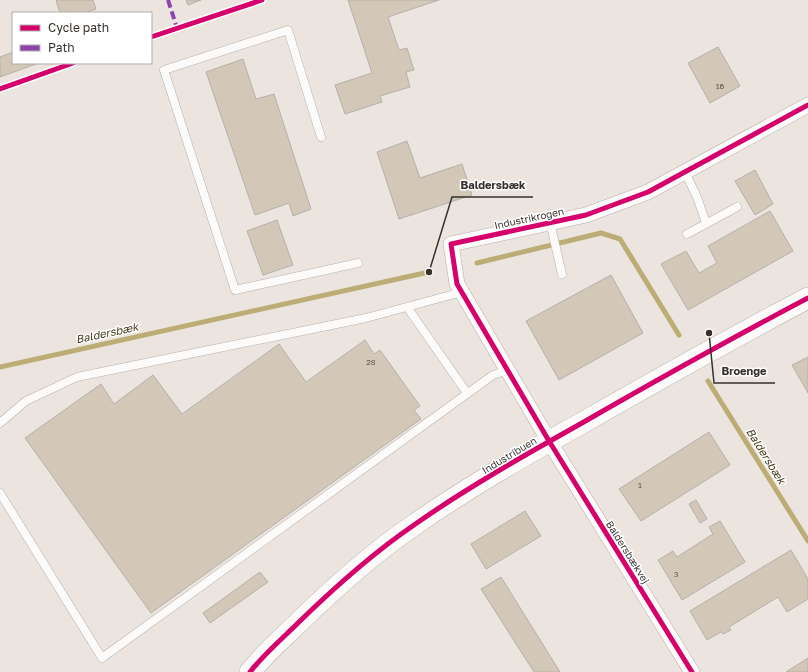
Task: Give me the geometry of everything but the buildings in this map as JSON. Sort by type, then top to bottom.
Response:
[{"type":"street","name":"Industrikrogen","points":[[550,441],[457,284],[451,244],[586,215],[648,192],[808,105]]},
{"type":"street","name":"Industribuen","points":[[250,672],[312,610],[367,561],[413,525],[550,441],[716,347],[808,298]]},
{"type":"street","name":"Baldersbækvej","points":[[550,441],[692,672]]},
{"type":"lane","points":[[321,137],[288,30],[164,70],[235,290],[358,263]]},
{"type":"lane","points":[[685,172],[706,223]]},
{"type":"lane","points":[[687,234],[737,207]]},
{"type":"lane","points":[[550,222],[562,274]]},
{"type":"lane","points":[[0,423],[26,401],[77,377],[366,318],[462,292]]},
{"type":"lane","points":[[408,307],[467,393]]},
{"type":"lane","points":[[0,493],[102,658],[467,393],[493,375],[508,370]]},
{"type":"waterway","name":"Baldersbæk","points":[[477,263],[601,233],[620,239],[679,335]]},
{"type":"waterway","name":"Baldersbæk","points":[[0,367],[429,272]]},
{"type":"waterway","name":"Baldersbæk","points":[[708,381],[808,541]]},
{"type":"marked path","points":[[168,0],[177,28]]},
{"type":"cycle path","points":[[152,37],[262,0]]},
{"type":"cycle path","points":[[0,89],[70,64]]},
{"type":"cycle path","points":[[692,672],[549,441],[457,284],[451,244],[586,215],[648,192],[808,105]]},
{"type":"cycle path","points":[[250,672],[274,646],[341,583],[384,547],[434,511],[539,447],[695,359],[808,298]]},
{"type":"place","name":"Baldersbæk","points":[[429,272]]},
{"type":"place","name":"Broenge","points":[[709,333]]}]
